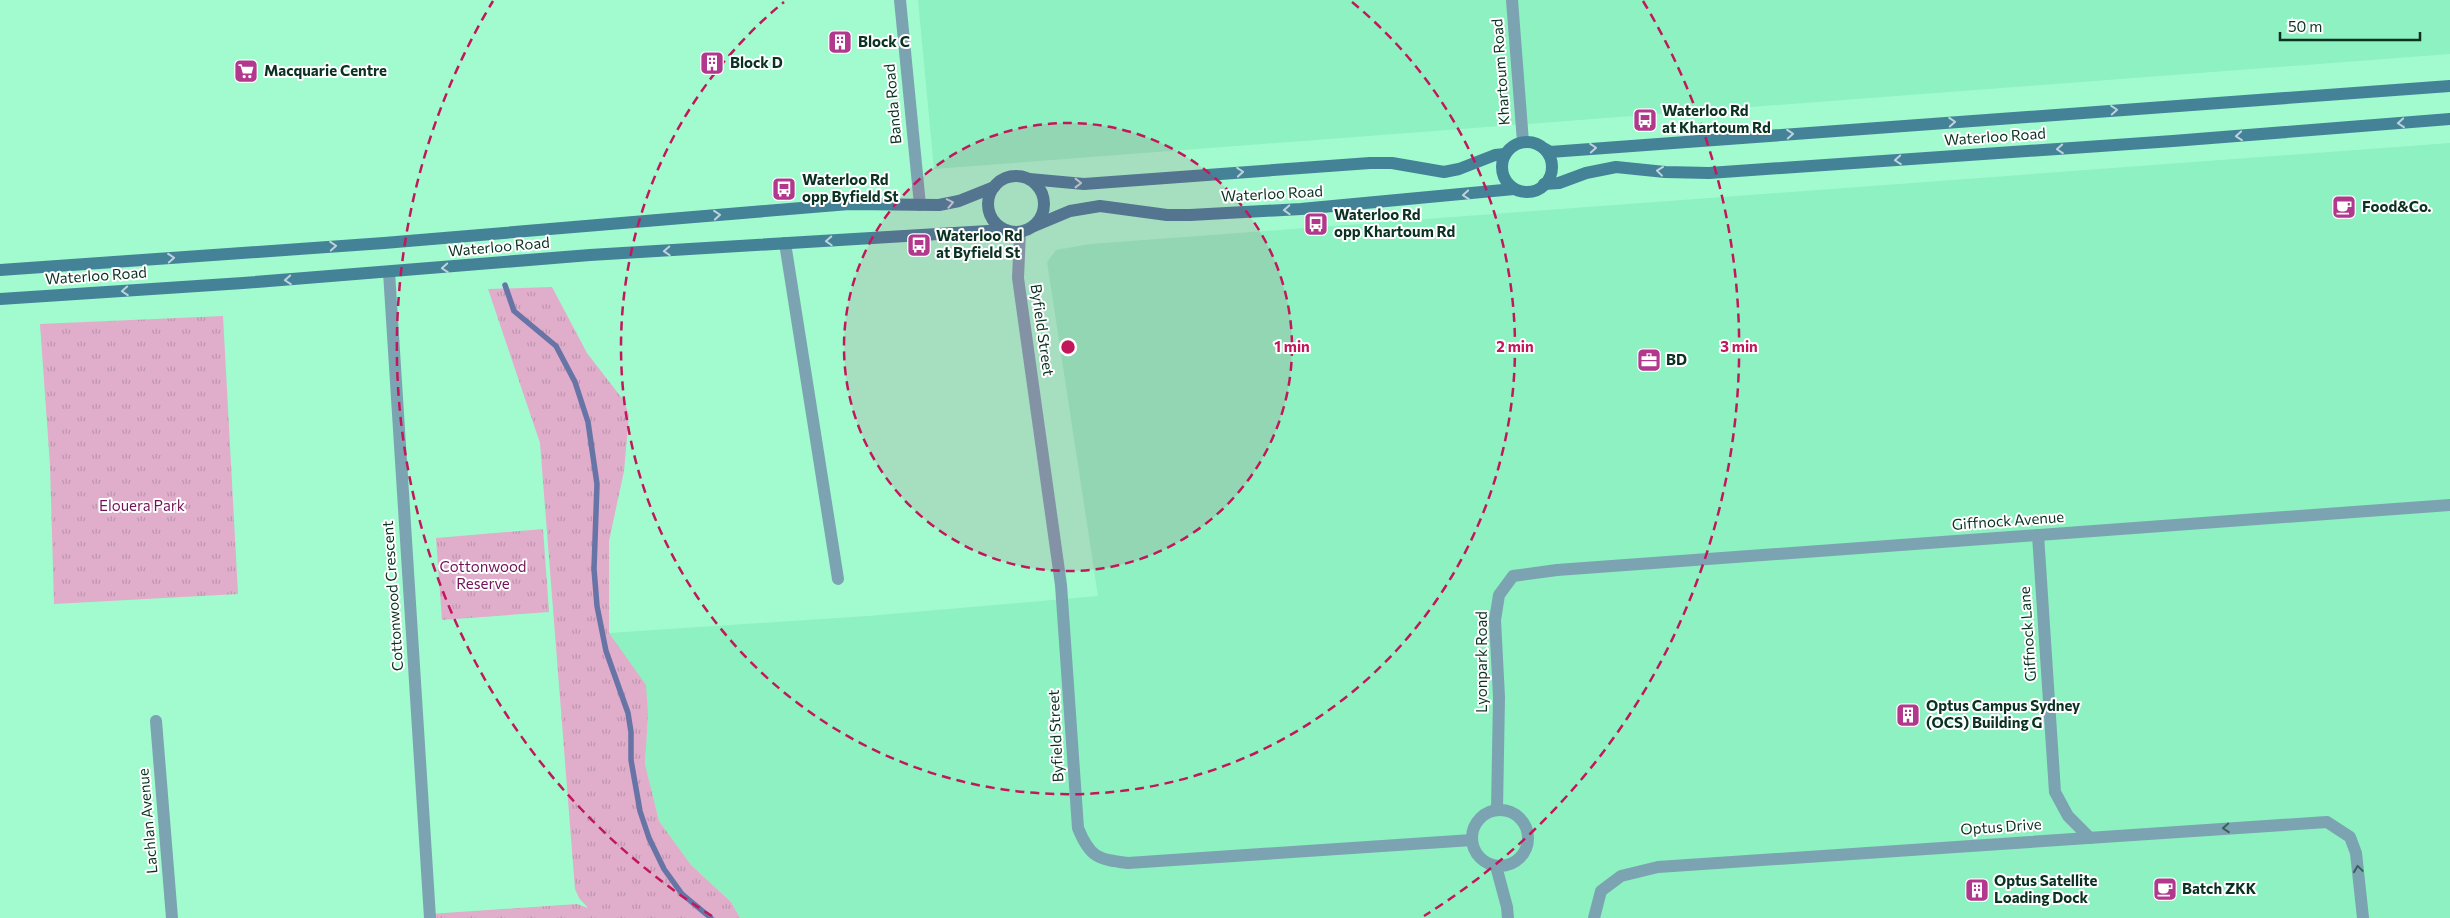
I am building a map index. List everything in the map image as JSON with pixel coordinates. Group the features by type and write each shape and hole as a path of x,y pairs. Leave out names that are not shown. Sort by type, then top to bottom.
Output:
{"street":[{"name":"Banda Road","path":"900,0 915,176 920,205"},
{"name":"Khartoum Road","path":"1512,0 1523,142"},
{"name":"Waterloo Road","path":"1544,149 1560,151 2450,86"},
{"name":"Waterloo Road","path":"1544,184 1559,183 1586,173 1616,167 1665,172 1709,173 2173,141 2450,119"},
{"path":"1523,142 1537,144 1544,149 1551,163 1551,172 1544,184 1528,192 1514,189 1503,176 1502,162 1505,154 1511,147 1523,142"},
{"name":"Waterloo Road","path":"1029,180 1084,184 1370,164 1392,164 1444,172 1459,170 1495,155 1505,154"},
{"path":"1013,176 1029,180 1042,192 1044,202 1040,219 1034,226 1020,232 1001,228 994,222 988,204 994,187 1003,180 1013,176"},
{"name":"Waterloo Road","path":"0,270 384,243 849,204 920,205 959,201 994,187"},
{"name":"Waterloo Road","path":"1034,226 1070,211 1100,206 1168,215 1190,215 1301,209 1514,189"},
{"name":"Waterloo Road","path":"0,298 389,272 590,255 988,231 1001,228"},
{"name":"Byfield Street","path":"1020,232 1018,278 1062,585 1078,828 1086,848 1102,860 1128,863 1472,840"},
{"path":"785,243 838,579"},
{"name":"Cottonwood Crescent","path":"389,272 430,918"},
{"name":"Giffnock Avenue","path":"1569,569 2450,505"},
{"name":"Giffnock Lane","path":"2038,535 2055,792 2068,816 2090,838"},
{"name":"Lyonpark Road","path":"1497,810 1499,697 1495,620 1499,595 1513,576 1569,569"},
{"name":"Lachlan Avenue","path":"156,721 172,918"},
{"path":"1497,810 1515,814 1522,820 1529,838 1527,848 1514,862 1496,866 1479,857 1472,840 1476,823 1482,817 1497,810"},
{"name":"Optus Drive","path":"1594,918 1601,891 1621,876 1642,870 2326,822 2350,837 2360,886 2363,918"},
{"path":"1496,866 1508,918"}],"shaded area":[{"path":"918,0 2450,0 2450,54 934,169"},
{"path":"2450,143 2450,918 740,918 731,902 691,865 659,821 645,764 648,714 609,633 868,616 1098,596 1047,262 1056,250 1090,244"}],"green space":[{"path":"552,287 587,353 624,401 629,415 624,471 609,541 609,633 646,685 648,714 645,764 659,821 691,865 731,902 740,918 430,918 430,914 577,904 588,908 579,898 575,889 540,443 488,289"},
{"name":"Elouera Park","path":"223,316 238,594 54,604 50,465 40,324"},
{"name":"Cottonwood Reserve","path":"543,529 549,612 442,620 436,538"}],"waterway":[{"path":"505,285 514,311 556,346 575,382 588,422 597,484 594,569 597,606 606,651 628,713 631,732 631,760 640,811 649,838 664,869 682,894 711,918"}],"place":[{"name":"Block C","path":"840,42"},
{"name":"Block D","path":"712,63"},
{"name":"Macquarie Centre","path":"246,71"},
{"name":"Waterloo Rd at Khartoum Rd","path":"1645,120"},
{"name":"Waterloo Rd opp Byfield St","path":"784,189"},
{"name":"Food&Co.","path":"2344,207"},
{"name":"Waterloo Rd opp Khartoum Rd","path":"1316,224"},
{"name":"Waterloo Rd at Byfield St","path":"919,245"},
{"name":"BD","path":"1649,360"},
{"name":"Optus Campus Sydney (OCS) Building G","path":"1908,715"},
{"name":"Batch ZKK","path":"2165,889"},
{"name":"Optus Satellite Loading Dock","path":"1977,890"}]}
